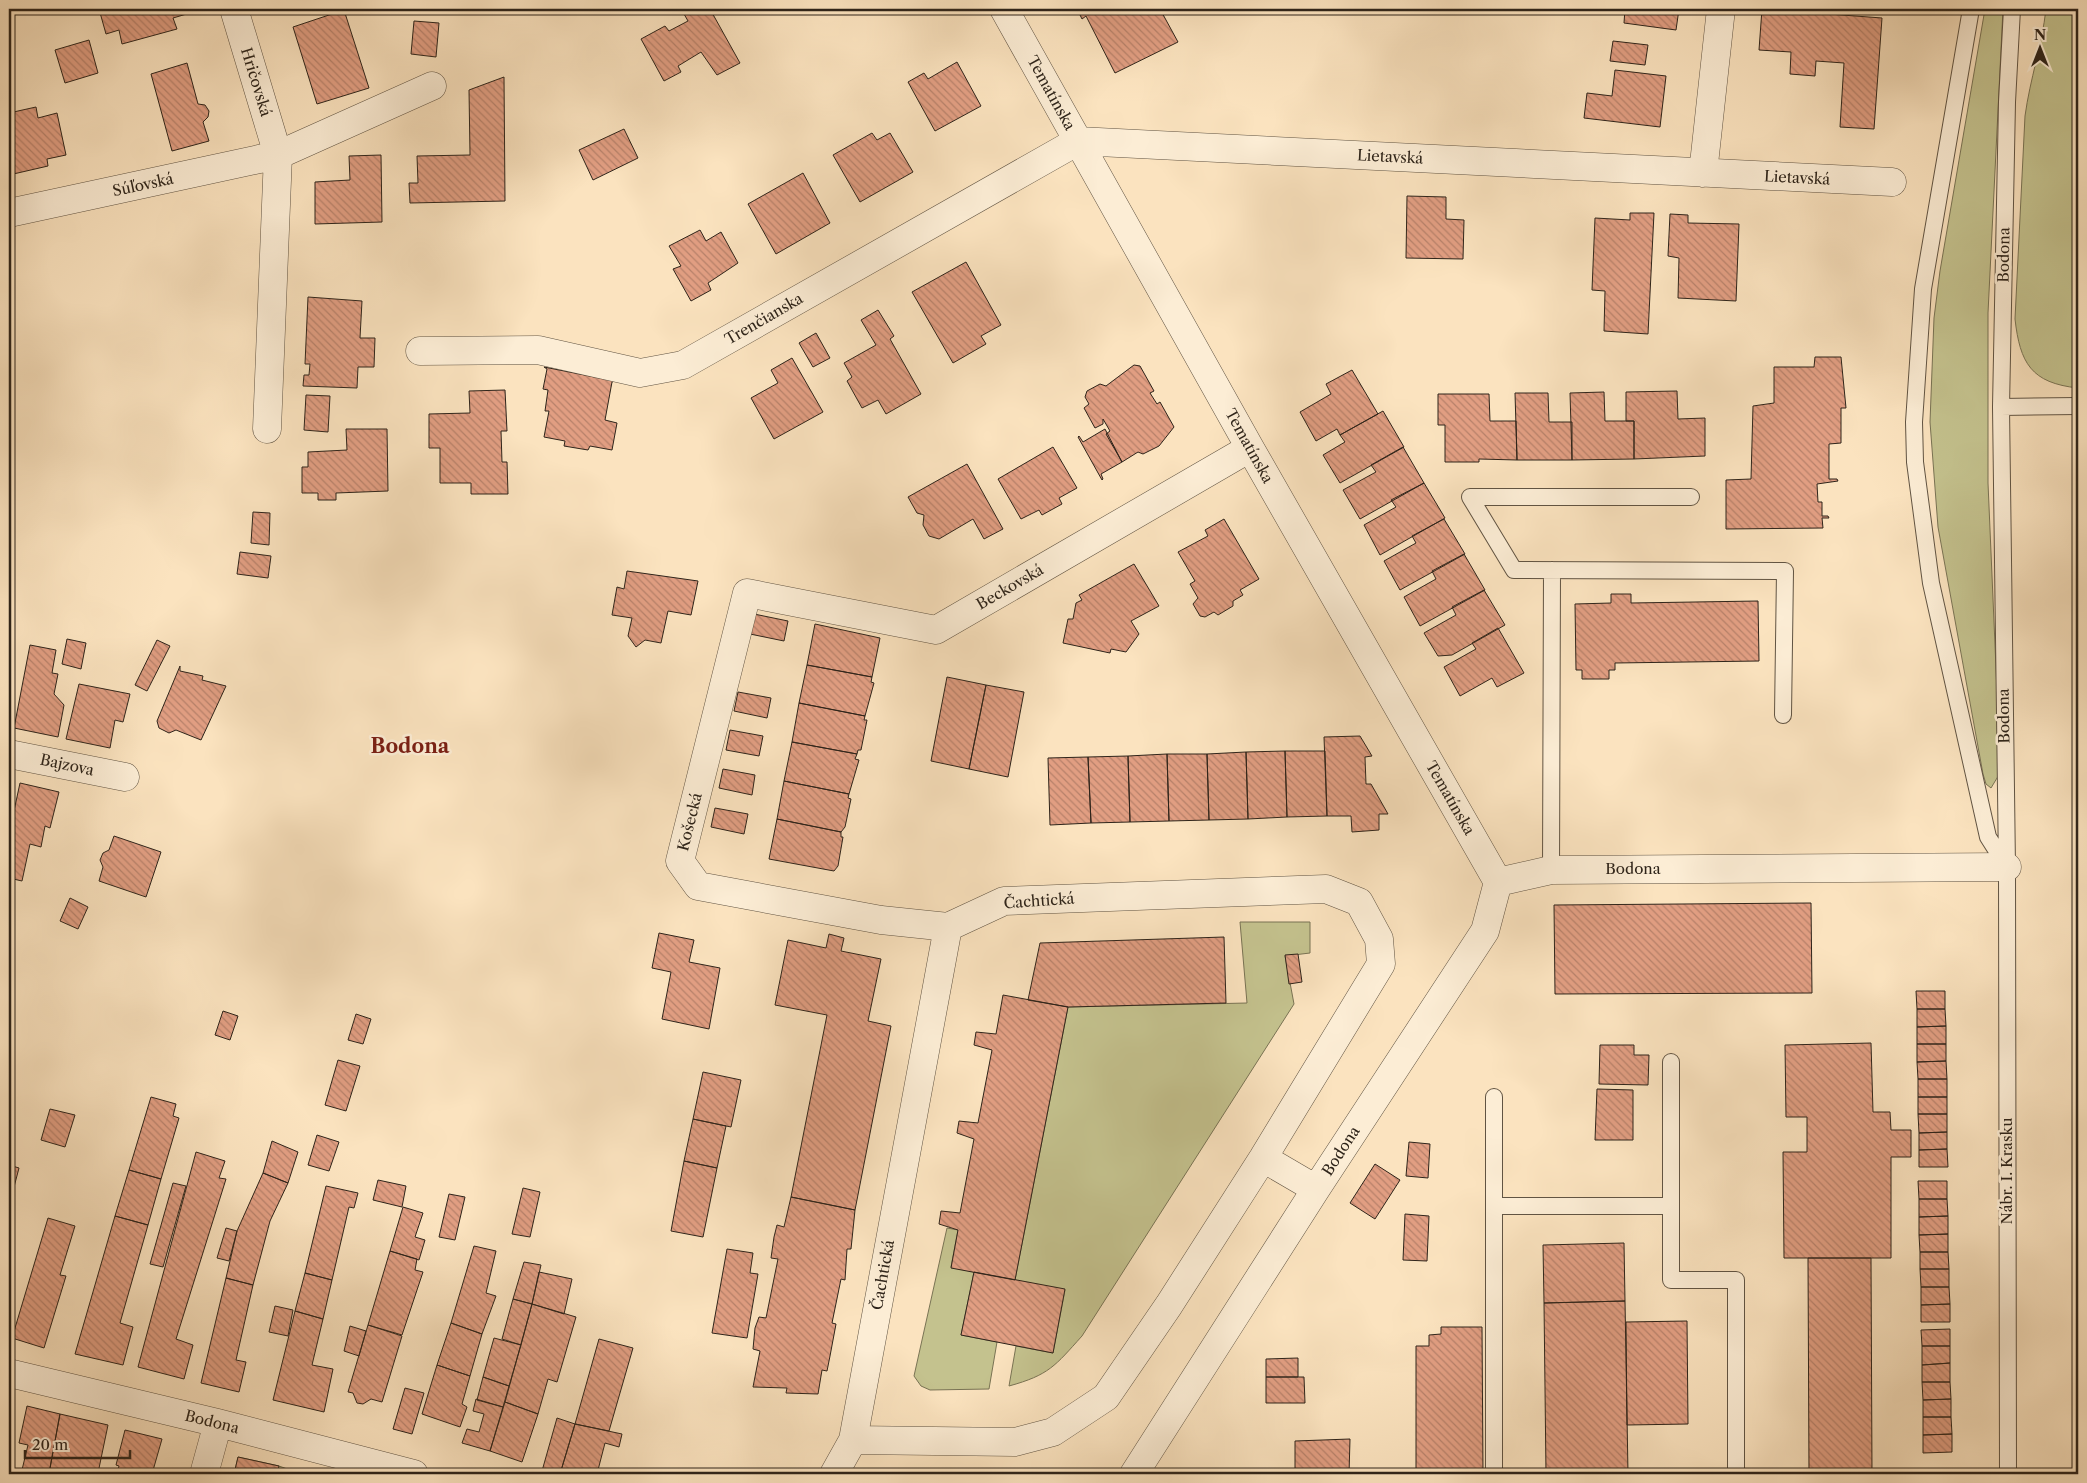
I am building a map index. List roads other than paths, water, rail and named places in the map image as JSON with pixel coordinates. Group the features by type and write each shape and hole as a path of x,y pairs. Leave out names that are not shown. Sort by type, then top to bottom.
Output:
{"street":[{"name":"Hričovská","path":"234,9 278,155"},
{"name":"Tematínska","path":"1004,9 1250,448 1498,882"},
{"path":"1703,173 1722,9"},
{"name":"Súľovská","path":"9,213 278,155 432,86"},
{"name":"Lietavská","path":"1078,141 1892,182"},
{"name":"Trenčianska","path":"420,350 538,350 640,373 682,365 1078,141"},
{"path":"267,429 278,155"},
{"name":"Beckovská","path":"747,593 936,630 1250,448"},
{"name":"Košecká","path":"747,593 680,861 698,886 881,920 948,927"},
{"name":"Bajzova","path":"9,754 125,777"},
{"name":"Bodona","path":"1134,1474 1316,1189 1485,932 1498,882 1551,870 2007,867"},
{"name":"Čachtická","path":"834,1474 853,1440 948,927 1004,900 1326,889 1359,902 1379,939 1381,964 1263,1158 1169,1305 1106,1397 1053,1432 1015,1442 853,1440"},
{"path":"1263,1158 1316,1189"},
{"name":"Bodona","path":"9,1373 218,1423 414,1474"},
{"path":"204,1474 218,1423"}],"lane":[{"path":"1971,9 1922,289 1914,422 1915,462 1931,583 1988,837 2007,867"},
{"name":"Bodona","path":"2007,867 2001,407 2007,102 2012,9"},
{"path":"2001,407 2078,406"},
{"path":"1691,497 1470,497 1514,570 1784,572 1783,715"},
{"path":"1551,870 1552,570"},
{"name":"Nábr. I. Krasku","path":"2007,867 2008,1474"},
{"path":"1671,1062 1671,1280 1736,1280 1736,1474"},
{"path":"1494,1097 1494,1474"},
{"path":"1494,1206 1671,1206"}],"district":[{"name":"Bodona","path":"410,746"}]}
